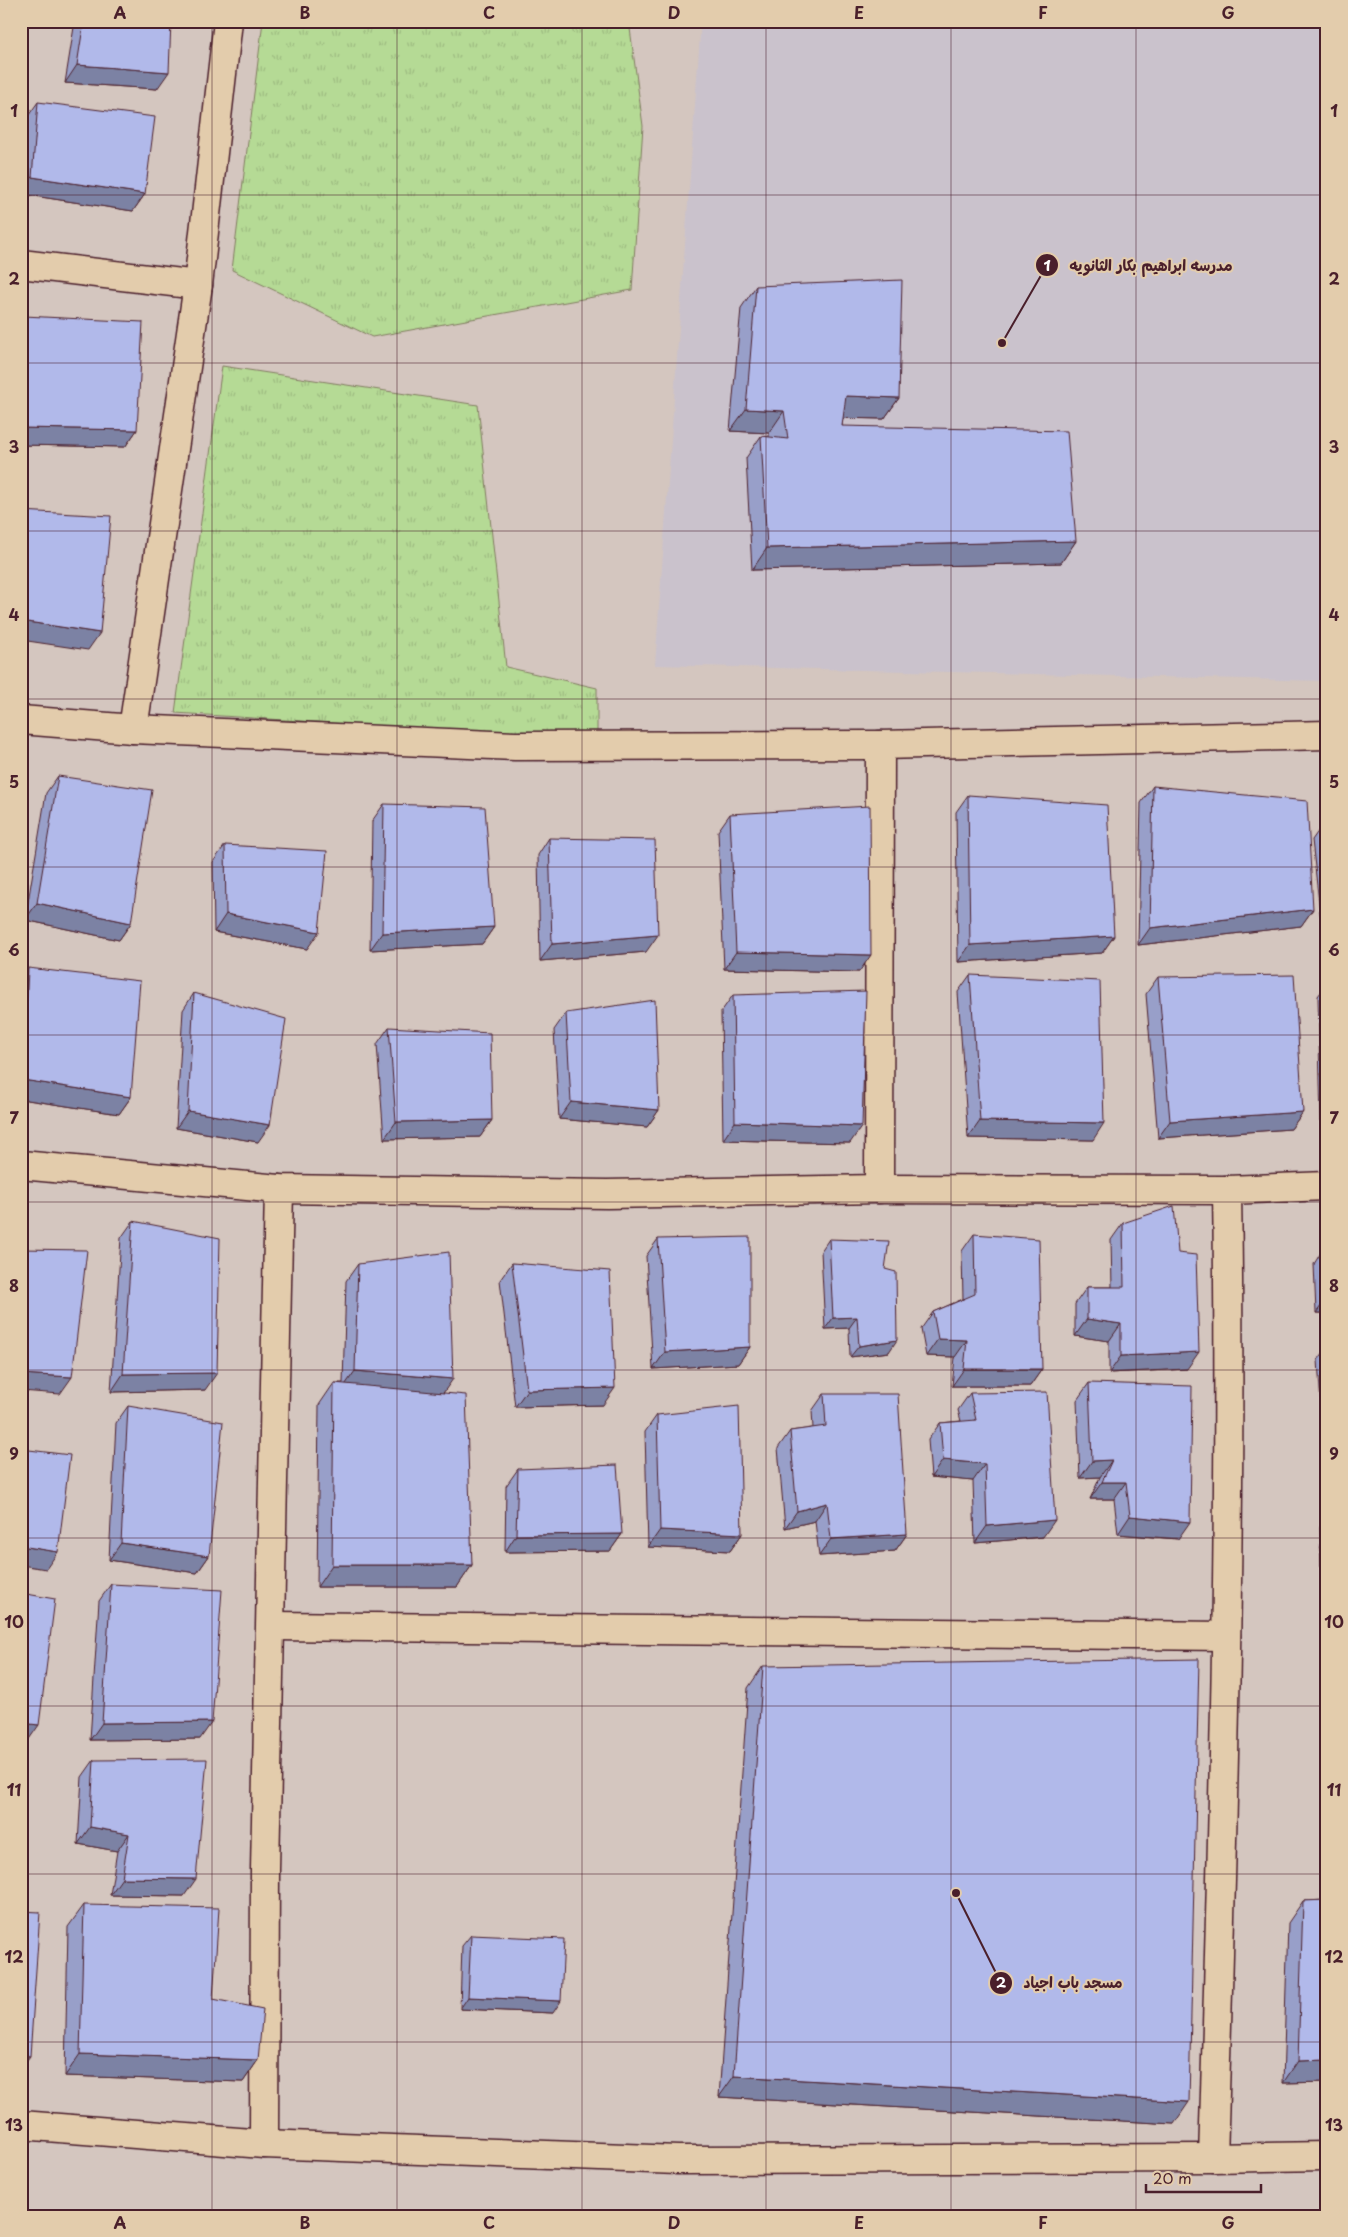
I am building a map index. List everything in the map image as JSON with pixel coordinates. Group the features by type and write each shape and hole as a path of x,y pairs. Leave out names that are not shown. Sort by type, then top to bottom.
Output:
{"street":[{"path":"133,729 198,285 228,21"},
{"path":"21,264 198,285"},
{"path":"21,720 133,729 515,746 880,745 1327,735"},
{"path":"879,1189 880,745"},
{"path":"21,1165 279,1189 607,1194 879,1189 1227,1190 1327,1186"},
{"path":"264,2144 265,1870 272,1626 279,1189"},
{"path":"1213,2158 1221,1918 1230,1395 1227,1190"},
{"path":"272,1626 1226,1636"},
{"path":"21,2125 264,2144 678,2160 1327,2156"}],"shaded area":[{"path":"701,21 1327,21 1327,681 655,665"}],"green space":[{"path":"263,21 629,21 643,126 632,290 372,337 232,270"},
{"path":"222,366 478,405 506,667 597,688 597,740 175,713"}],"building":[{"path":"84,21 171,21 169,72 77,65"},
{"path":"38,102 155,117 145,194 32,177"},
{"path":"902,280 899,398 846,396 842,426 1067,431 1076,541 767,548 761,436 788,439 784,411 746,409 756,286"},
{"path":"24,316 143,322 137,430 21,428 21,336"},
{"path":"21,511 111,516 100,633 21,621"},
{"path":"58,776 152,790 131,923 37,903"},
{"path":"1153,786 1307,801 1313,909 1150,928"},
{"path":"968,795 1107,805 1114,936 970,945"},
{"path":"384,804 485,807 494,927 382,933"},
{"path":"870,806 871,955 736,952 730,814"},
{"path":"1324,823 1327,823 1327,850"},
{"path":"549,838 655,840 658,935 552,944"},
{"path":"225,845 327,851 319,932 226,914"},
{"path":"28,968 140,981 131,1097 23,1080"},
{"path":"970,975 1100,981 1104,1123 980,1121"},
{"path":"1294,975 1303,1112 1170,1121 1158,977"},
{"path":"866,991 862,1126 735,1122 733,995"},
{"path":"194,993 286,1019 270,1125 188,1111"},
{"path":"655,1000 659,1110 571,1102 566,1013"},
{"path":"389,1027 490,1033 492,1120 396,1122"},
{"path":"1174,1206 1178,1253 1196,1255 1199,1352 1121,1356 1121,1324 1087,1319 1087,1287 1124,1287 1123,1223"},
{"path":"133,1221 220,1238 217,1373 123,1374"},
{"path":"974,1234 1039,1239 1042,1369 964,1369 967,1340 938,1339 933,1312 975,1294"},
{"path":"750,1237 750,1347 665,1352 658,1239"},
{"path":"829,1239 889,1241 885,1269 896,1272 897,1340 859,1346 857,1317 833,1318"},
{"path":"1325,1246 1327,1247 1327,1274"},
{"path":"21,1249 87,1250 72,1377 21,1374"},
{"path":"449,1252 453,1379 355,1371 358,1264"},
{"path":"512,1263 610,1271 615,1388 527,1390"},
{"path":"334,1383 466,1395 472,1565 332,1565"},
{"path":"1089,1383 1192,1386 1190,1522 1130,1516 1126,1482 1102,1482 1112,1460 1092,1461"},
{"path":"1047,1392 1055,1520 987,1526 985,1464 943,1460 940,1423 976,1420 970,1393"},
{"path":"824,1394 898,1394 907,1534 831,1539 827,1503 797,1511 790,1431 826,1426"},
{"path":"128,1406 223,1422 209,1556 121,1543"},
{"path":"739,1406 742,1534 660,1530 657,1415"},
{"path":"21,1449 70,1455 58,1552 21,1546"},
{"path":"617,1465 622,1534 516,1535 518,1469"},
{"path":"111,1584 222,1590 212,1722 102,1723"},
{"path":"21,1593 55,1599 39,1725 21,1723"},
{"path":"1199,1659 1189,2102 734,2076 763,1666"},
{"path":"207,1759 196,1879 122,1878 129,1834 90,1827 94,1760"},
{"path":"1327,1900 1327,2060 1298,2061 1303,1901"},
{"path":"84,1905 219,1908 213,1999 263,2009 258,2060 80,2054"},
{"path":"21,1911 40,1912 30,2056 21,2055"},
{"path":"471,1935 564,1939 561,2001 468,1997"}],"place":[{"name":"مدرسه ابراهيم بكار الثانويه","path":"1002,343"},
{"name":"مسجد باب اجياد","path":"956,1893"}]}
